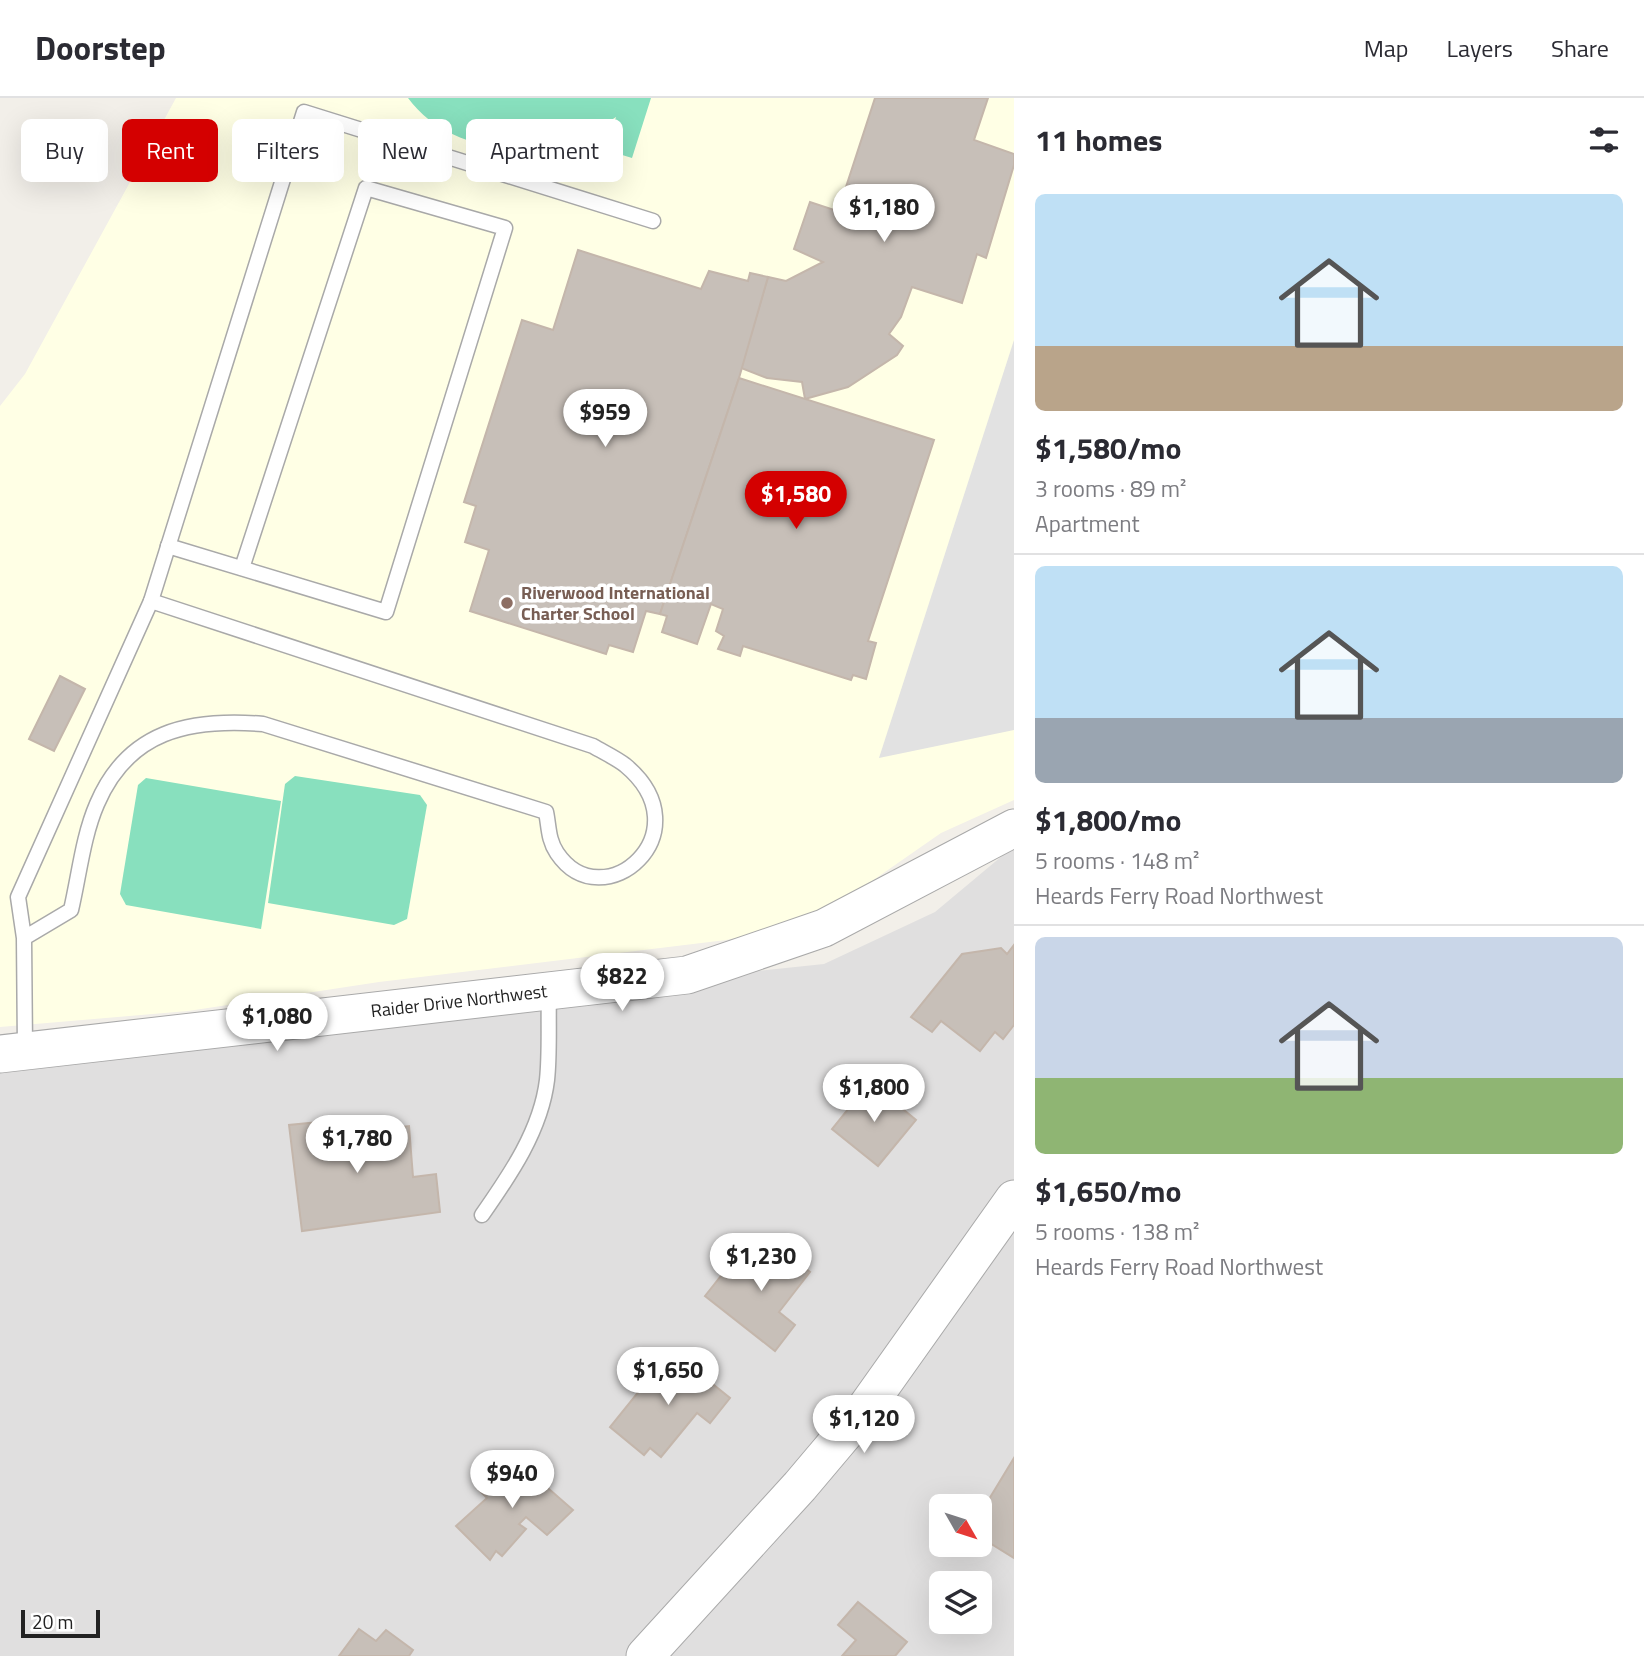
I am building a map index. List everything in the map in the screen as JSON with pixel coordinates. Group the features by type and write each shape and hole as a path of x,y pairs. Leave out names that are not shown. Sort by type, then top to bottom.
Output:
{"street":[{"name":"Raider Drive Northwest","path":"12,1053 687,975 824,928 875,904 1014,828"},
{"path":"645,1656 800,1486 865,1409 1014,1199"}],"lane":[{"path":"12,1053 24,938 18,897 151,601 304,112 653,221"},
{"path":"168,546 386,612 505,228 366,188 242,568"},
{"path":"24,938 71,909 96,806 114,770 144,741 185,729 220,723 263,724 547,812 550,839 556,852 577,871 590,875 618,874 641,859 649,848 656,820 647,793 626,766 593,746 151,601"},
{"path":"482,1215 512,1173 539,1112 547,1081 549,993"}],"shaded area":[{"name":"Riverwood International Charter School","path":"176,98 1014,98 1014,800 941,833 839,904 788,927 726,940 379,982 188,1011 0,1027 0,406 25,374 130,182 218,182 218,119 165,119"},
{"path":"1014,340 1014,730 879,758"},
{"path":"1014,846 1014,1656 0,1656 0,1065 508,997 824,964 935,912"}],"green space":[{"path":"408,98 651,98 632,158 623,155 623,119 616,117 466,119 466,139 452,134 452,119 428,119"},
{"path":"295,776 420,795 427,805 407,919 394,925 268,903 285,784"},
{"path":"146,778 281,801 261,929 126,905 120,894 138,785"}],"building":[{"path":"875,98 988,98 974,140 1014,154 1014,165 986,258 977,254 962,303 912,287 901,317 889,334 903,346 897,355 848,387 805,399 802,382 767,378 741,368 768,277 786,281 823,262 794,249 810,202 846,214 853,190 846,187"},
{"path":"578,250 701,289 709,271 748,281 750,273 768,277 739,378 660,614 646,611 633,652 609,645 606,654 470,611 489,550 465,542 476,506 464,502 522,320 553,330"},
{"path":"739,378 934,440 868,641 876,643 866,679 853,675 851,680 743,646 740,656 718,649 724,636 716,631 723,609 711,604 697,644 662,632 667,616 660,614"},
{"path":"60,676 85,689 54,751 29,739"},
{"path":"1014,945 1014,1025 1003,1039 995,1032 980,1051 941,1021 932,1032 911,1017 962,954 1001,948 1007,954"},
{"path":"870,1082 916,1120 878,1166 832,1129"},
{"path":"349,1119 350,1124 373,1121 374,1130 409,1126 413,1177 436,1174 440,1212 302,1231 289,1125"},
{"path":"768,1239 810,1272 779,1312 795,1325 775,1351 705,1296 732,1262 743,1271"},
{"path":"679,1357 730,1398 710,1423 697,1413 661,1457 650,1448 644,1455 610,1427 661,1364 668,1370"},
{"path":"1014,1458 1014,1558 992,1544 992,1494"},
{"path":"517,1461 573,1510 547,1535 526,1517 519,1524 526,1529 502,1556 496,1551 490,1560 456,1526 487,1498 477,1488 494,1471 502,1476"},
{"path":"858,1602 907,1642 895,1656 842,1656 856,1640 838,1625"},
{"path":"359,1629 376,1641 386,1630 413,1650 409,1656 339,1656"}],"place":[{"name":"Riverwood International Charter School","path":"507,603"}]}
